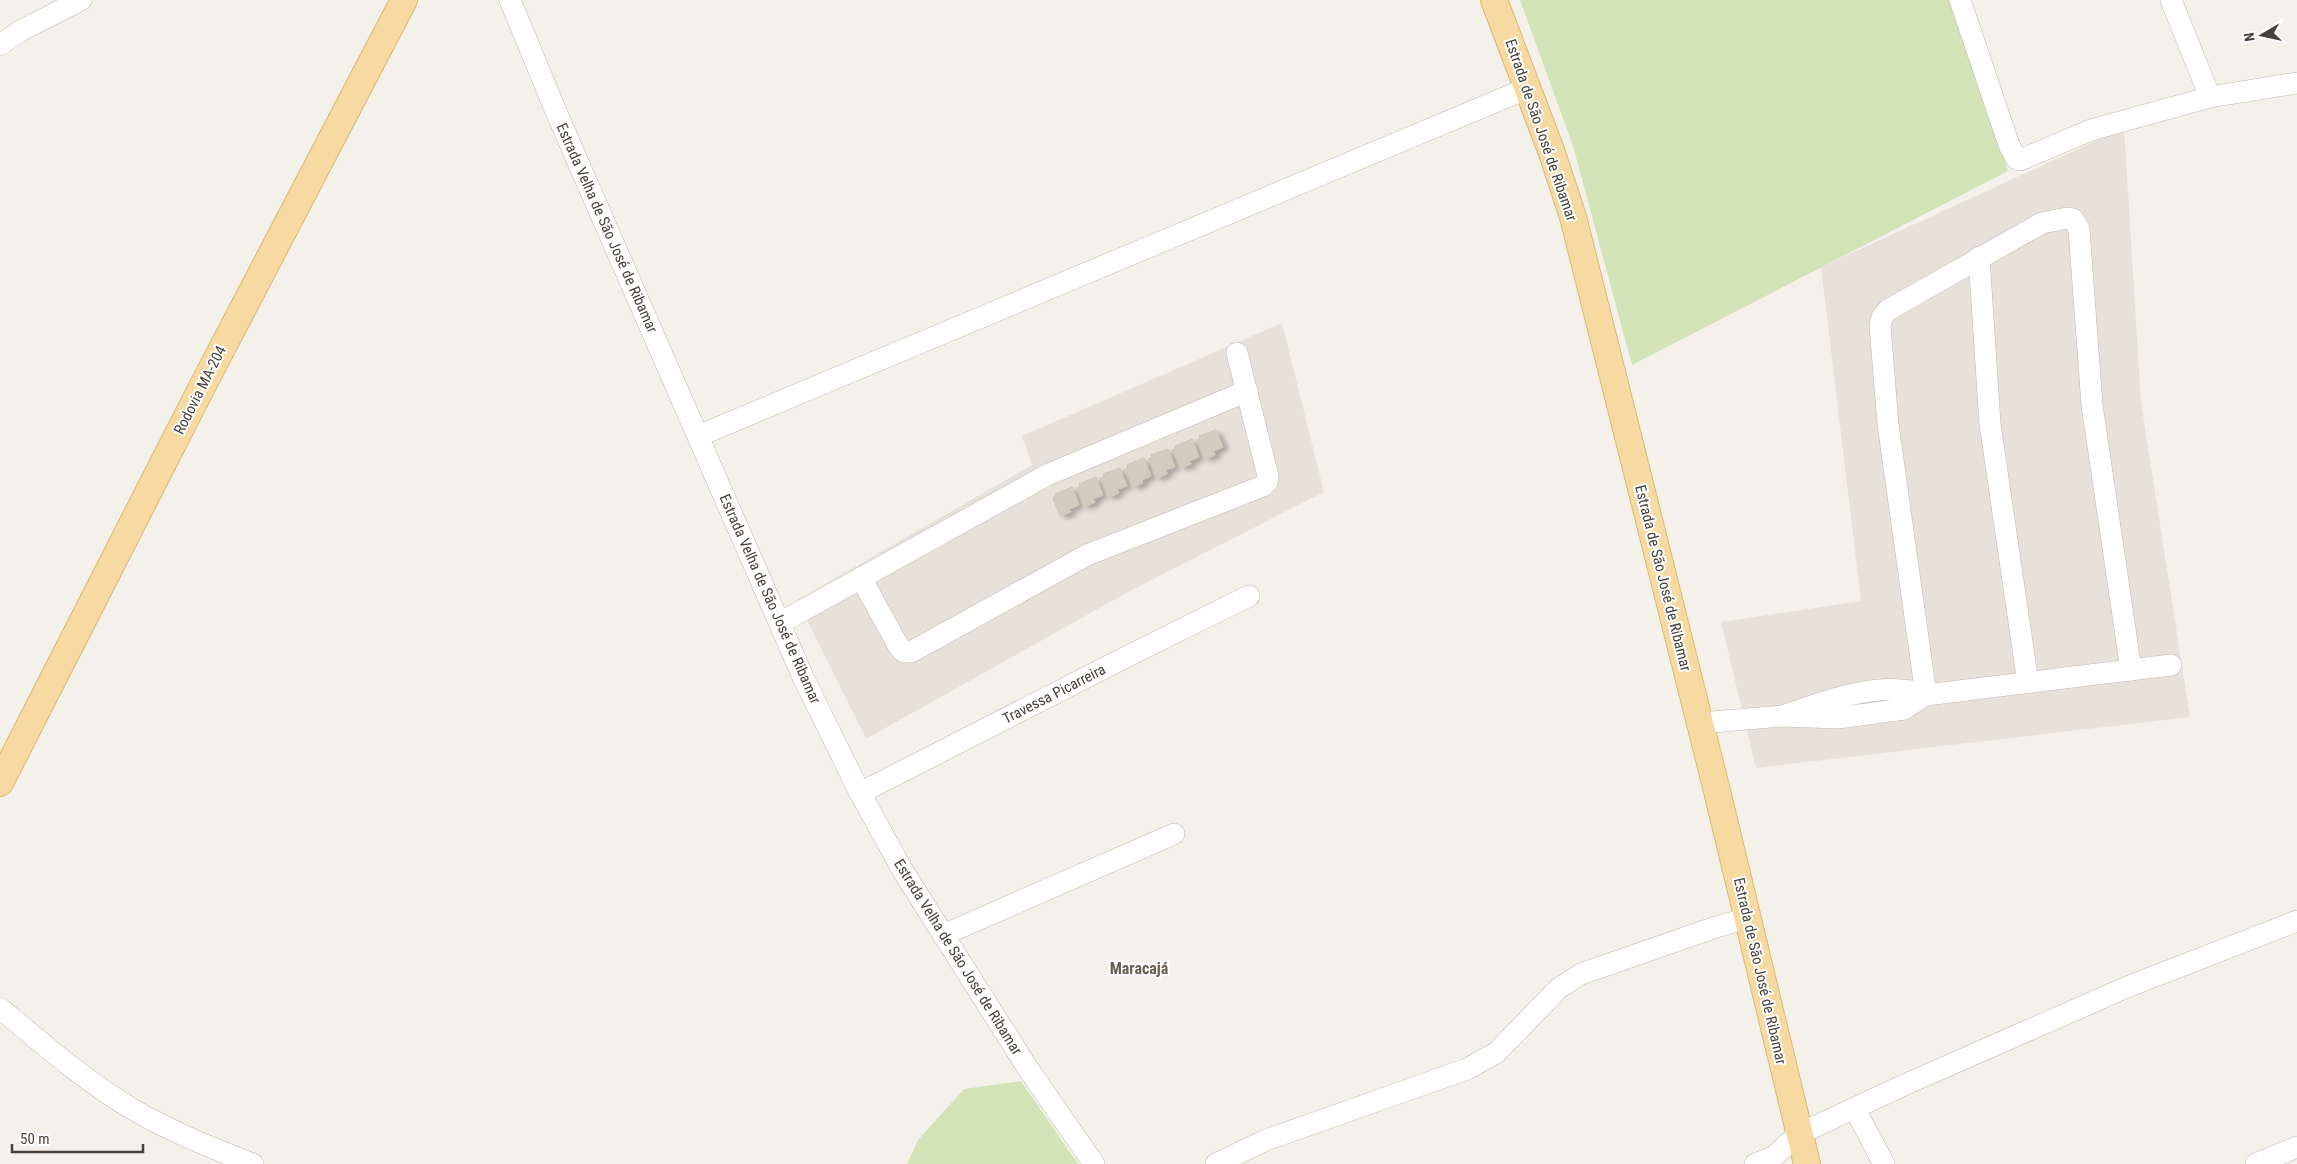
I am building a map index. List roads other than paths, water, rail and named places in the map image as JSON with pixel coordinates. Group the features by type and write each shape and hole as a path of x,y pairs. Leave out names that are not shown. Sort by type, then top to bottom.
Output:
{"main road":[{"name":"Rodovia MA-204","path":"0,782 203,385 404,0"},
{"name":"Estrada de São José de Ribamar","path":"1494,0 1552,153 1573,218 1700,723 1807,1164"}],"street":[{"path":"0,45 22,30 81,0"},
{"name":"Estrada Velha de São José de Ribamar","path":"510,0 780,623 860,794 902,871 1026,1064 1094,1164"},
{"path":"1960,0 2009,145 2016,158 2026,158 2090,130 2210,97 2295,84"},
{"path":"2171,0 2210,97"},
{"path":"698,436 1528,88"},
{"path":"1926,695 1888,424 1880,326 1882,317 1888,310 2042,223 2067,218 2073,219 2077,223 2092,405 2131,670"},
{"path":"1979,257 1990,424 2028,683"},
{"path":"861,578 899,647 904,652 911,652 1088,555 1263,486 1267,482 1268,476 1237,353"},
{"path":"780,623 1047,475 1247,391"},
{"name":"Travessa Picarreira","path":"860,794 1249,596"},
{"path":"1700,723 1783,716 1838,718 1904,709 1926,695 2171,665"},
{"path":"943,935 1174,834"},
{"path":"1216,1164 1266,1140 1467,1068 1496,1053 1559,988 1581,974 1716,927 1748,918"},
{"path":"1755,1164 1773,1157 1799,1134 2127,986 2297,921"},
{"path":"0,1008 68,1064 132,1108 207,1146 253,1164"},
{"path":"1855,1109 1884,1164"},
{"path":"2269,1161 2297,1147"}],"district":[{"name":"Maracajá","path":"1139,968"}]}
